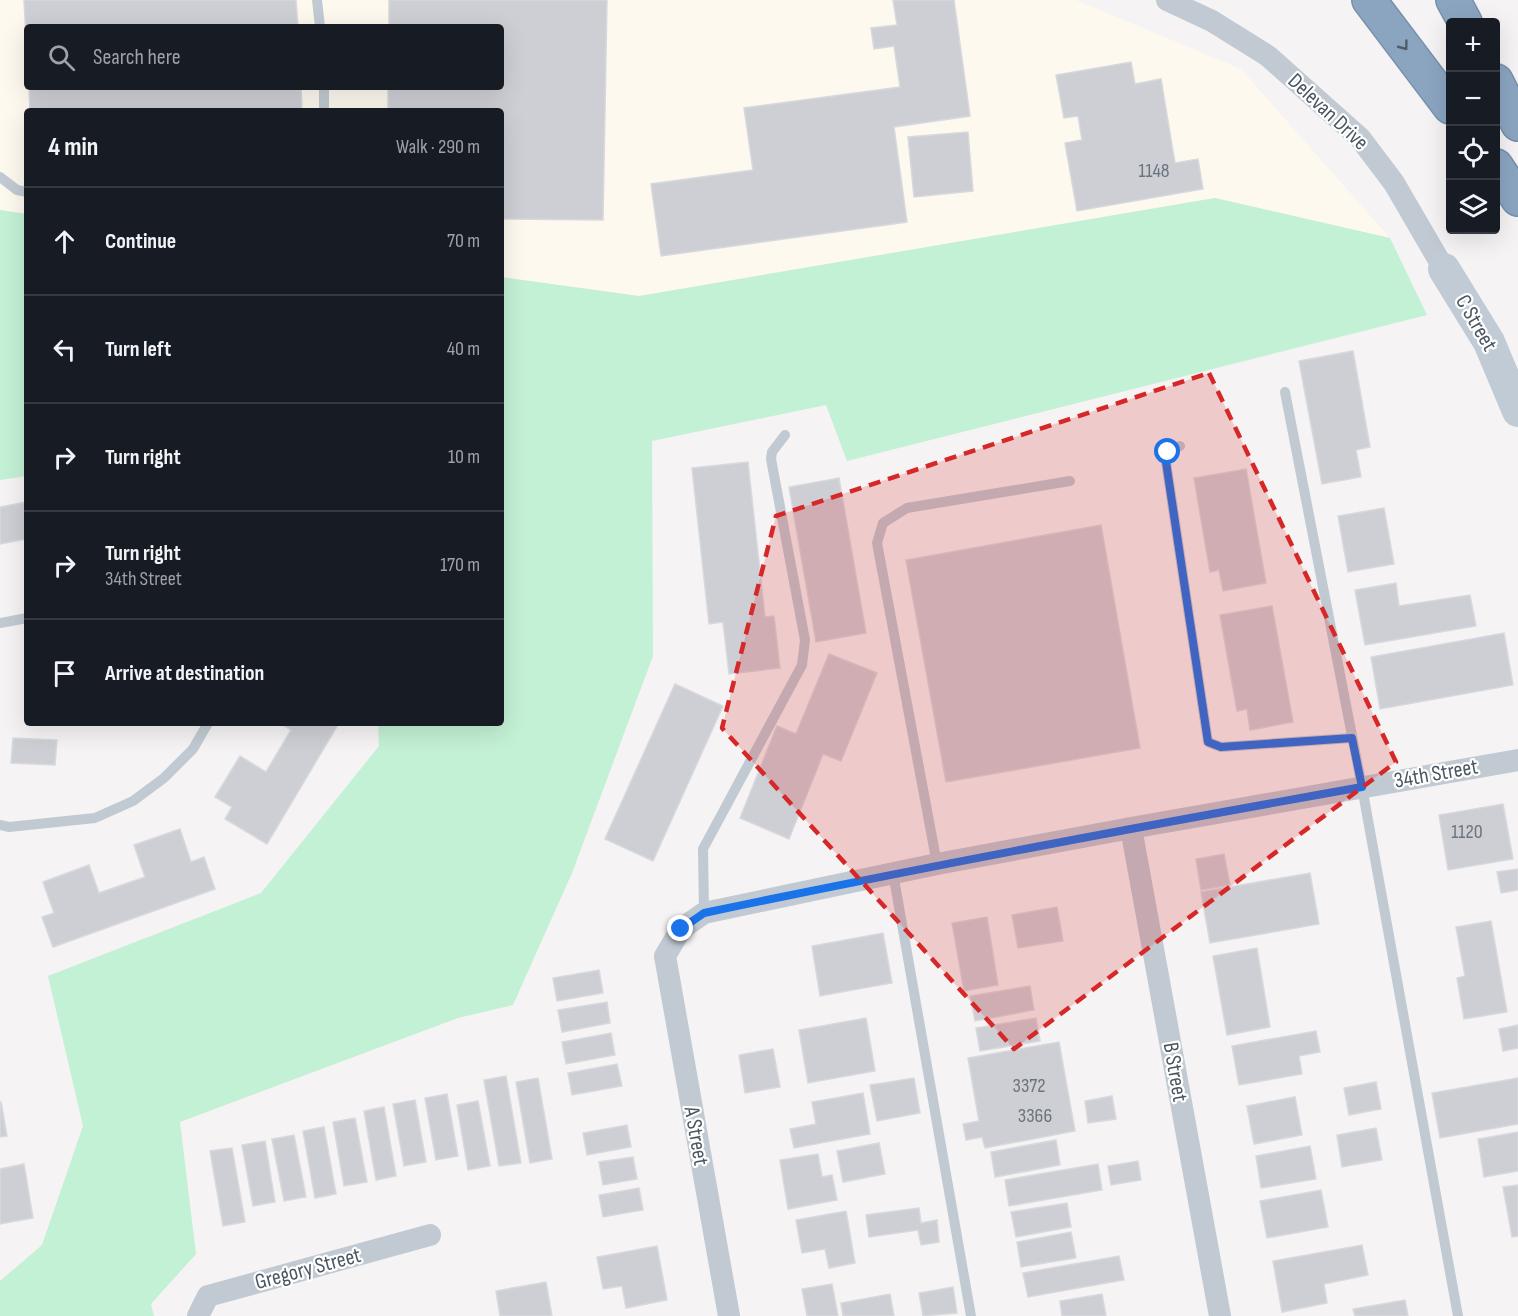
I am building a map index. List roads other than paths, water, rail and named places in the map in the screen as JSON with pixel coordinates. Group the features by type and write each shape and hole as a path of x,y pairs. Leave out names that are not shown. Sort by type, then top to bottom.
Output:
{"highway":[{"path":"1369,0 1446,102"},
{"path":"1453,0 1463,18"},
{"path":"1500,89 1518,124"},
{"path":"1500,172 1518,199"}],"street":[{"name":"Delevan Drive","path":"1167,0 1212,21 1268,56 1360,138 1394,183 1444,269"},
{"name":"C Street","path":"1444,269 1489,342 1518,411"},
{"name":"34th Street","path":"666,956 681,929 704,913 938,864 1518,760"},
{"name":"B Street","path":"1131,828 1220,1316"},
{"name":"A Street","path":"666,956 729,1316"},
{"name":"Gregory Street","path":"198,1316 208,1296 430,1235"}],"lane":[{"path":"317,0 320,24"},
{"path":"324,90 324,108"},
{"path":"0,177 18,190 24,191"},
{"path":"1285,392 1362,787 1458,1316"},
{"path":"704,913 703,849 804,657 805,640 771,459 772,452 785,435"},
{"path":"1180,446 1168,452 1166,462 1208,742 1221,747 1352,738"},
{"path":"938,864 877,543 883,523 907,508 1070,482"},
{"path":"0,623 24,619"},
{"path":"0,825 9,827 95,818 133,801 164,778 193,749 206,726"},
{"path":"893,873 971,1316"}]}
